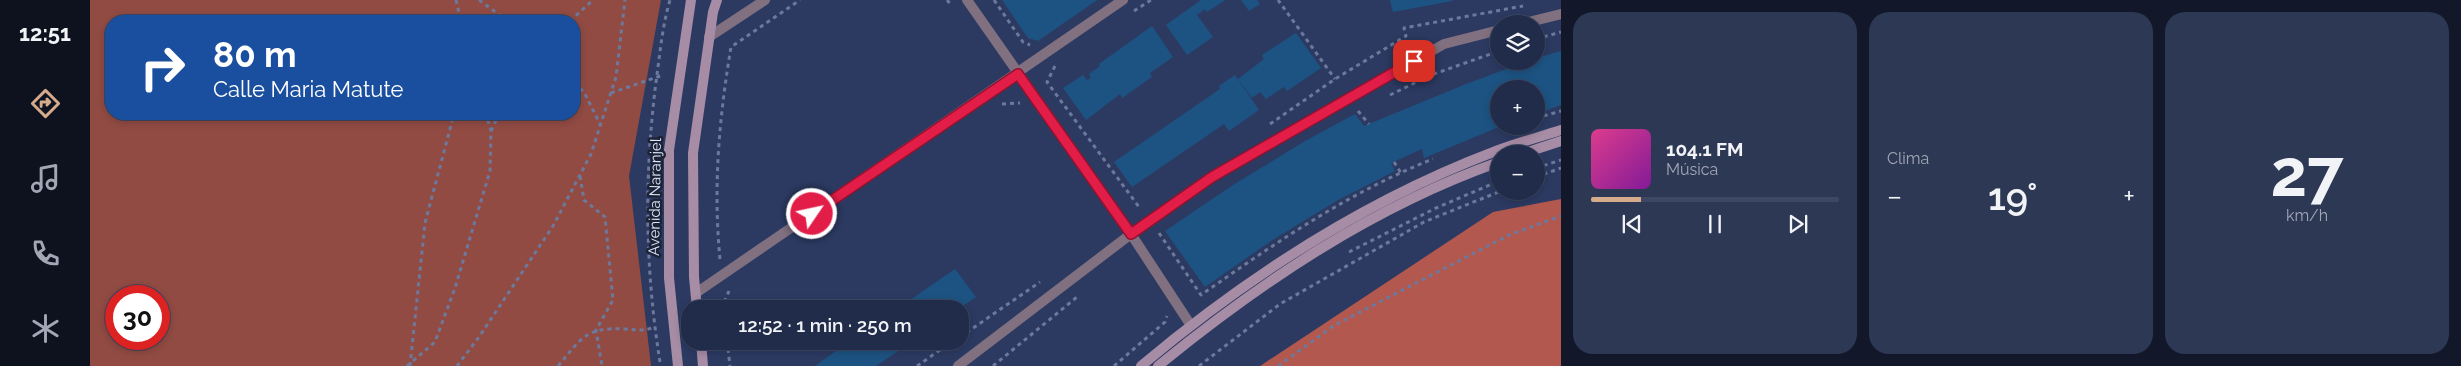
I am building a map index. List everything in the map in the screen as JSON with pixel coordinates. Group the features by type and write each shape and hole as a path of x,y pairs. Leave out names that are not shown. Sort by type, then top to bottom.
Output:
{"street":[{"name":"Avenida Naranjel","path":"678,366 668,278 669,150 691,0"},
{"path":"696,300 693,153 716,0"},
{"path":"710,37 765,0"},
{"path":"967,0 1131,234 1190,324"},
{"path":"696,293 1018,74 1123,0"},
{"path":"1545,18 1561,14"},
{"path":"958,366 1131,234 1212,177 1444,44 1490,32"},
{"path":"1141,366 1190,324 1274,265 1402,193 1496,151 1561,130"},
{"path":"1545,146 1561,141"},
{"path":"1158,366 1187,341 1262,286 1328,243 1405,201 1490,166"},
{"path":"702,350 703,366"}],"path":[{"path":"456,0 460,15"},
{"path":"479,0 500,15"},
{"path":"577,15 593,0"},
{"path":"457,366 479,337 553,226 591,154 616,77 625,0"},
{"path":"721,266 716,219 717,171 724,88 731,47 800,0"},
{"path":"947,0 953,8"},
{"path":"994,0 1023,42 1036,48"},
{"path":"1127,16 1151,0"},
{"path":"1263,129 1335,80 1278,0"},
{"path":"1545,36 1561,32"},
{"path":"1063,60 1055,65 1047,82 1139,207 1145,206"},
{"path":"610,93 664,74"},
{"path":"580,88 584,92 600,125"},
{"path":"999,106 1004,103 1020,103 1022,107"},
{"path":"1357,110 1369,124"},
{"path":"1545,115 1561,111"},
{"path":"411,361 425,223 452,120"},
{"path":"408,366 411,361 435,342 455,288 490,171 491,131 488,120"},
{"path":"491,131 496,120"},
{"path":"1158,232 1200,294 1272,245 1342,204 1401,173 1435,158"},
{"path":"1545,165 1561,160"},
{"path":"1394,162 1401,173"},
{"path":"1545,174 1561,168"},
{"path":"579,176 584,200 605,217 610,256 613,300 596,330 602,366"},
{"path":"1345,254 1436,208 1490,186"},
{"path":"1199,366 1280,304 1424,222 1490,195"},
{"path":"1278,366 1335,324 1509,235 1561,216"},
{"path":"969,330 1047,277"},
{"path":"724,300 726,294 734,288"},
{"path":"993,366 1082,293"},
{"path":"1114,366 1165,322 1169,310"},
{"path":"558,366 582,338 596,330 607,328 647,331 661,327"},
{"path":"728,350 730,366"},
{"path":"917,366 940,350"}],"shaded area":[{"path":"90,0 661,0 629,176 651,366 90,366"},
{"path":"1561,199 1561,366 1260,366 1493,212"}],"building":[{"path":"1002,0 1097,0 1038,41 1028,38"},
{"path":"1201,0 1225,0 1207,12 1205,9 1197,15 1213,37 1187,55 1166,25"},
{"path":"1241,0 1257,0 1260,4 1249,11"},
{"path":"1390,0 1452,0 1452,1 1393,12"},
{"path":"1152,26 1173,57 1150,73 1152,77 1122,98 1120,94 1086,120 1063,88 1083,75 1087,80 1091,78 1089,74 1100,66 1099,64"},
{"path":"1296,33 1321,68 1287,91 1284,87 1266,99 1260,92 1252,98 1238,79 1264,59 1262,55"},
{"path":"1561,51 1561,105 1545,111 1545,80 1490,80 1490,131 1424,158 1422,149 1391,163 1395,171 1338,200 1271,241 1205,287 1165,231 1233,185 1305,141 1355,114 1364,126 1504,70 1545,70 1545,55"},
{"path":"1235,75 1259,110 1229,131 1224,124 1132,187 1114,162 1220,89 1219,86"},
{"path":"955,269 976,297 969,302 969,300 910,300"},
{"path":"837,350 900,350 876,366 815,366"}],"route":[{"path":"812,214 1018,74 1131,234 1212,177 1414,61"}]}
